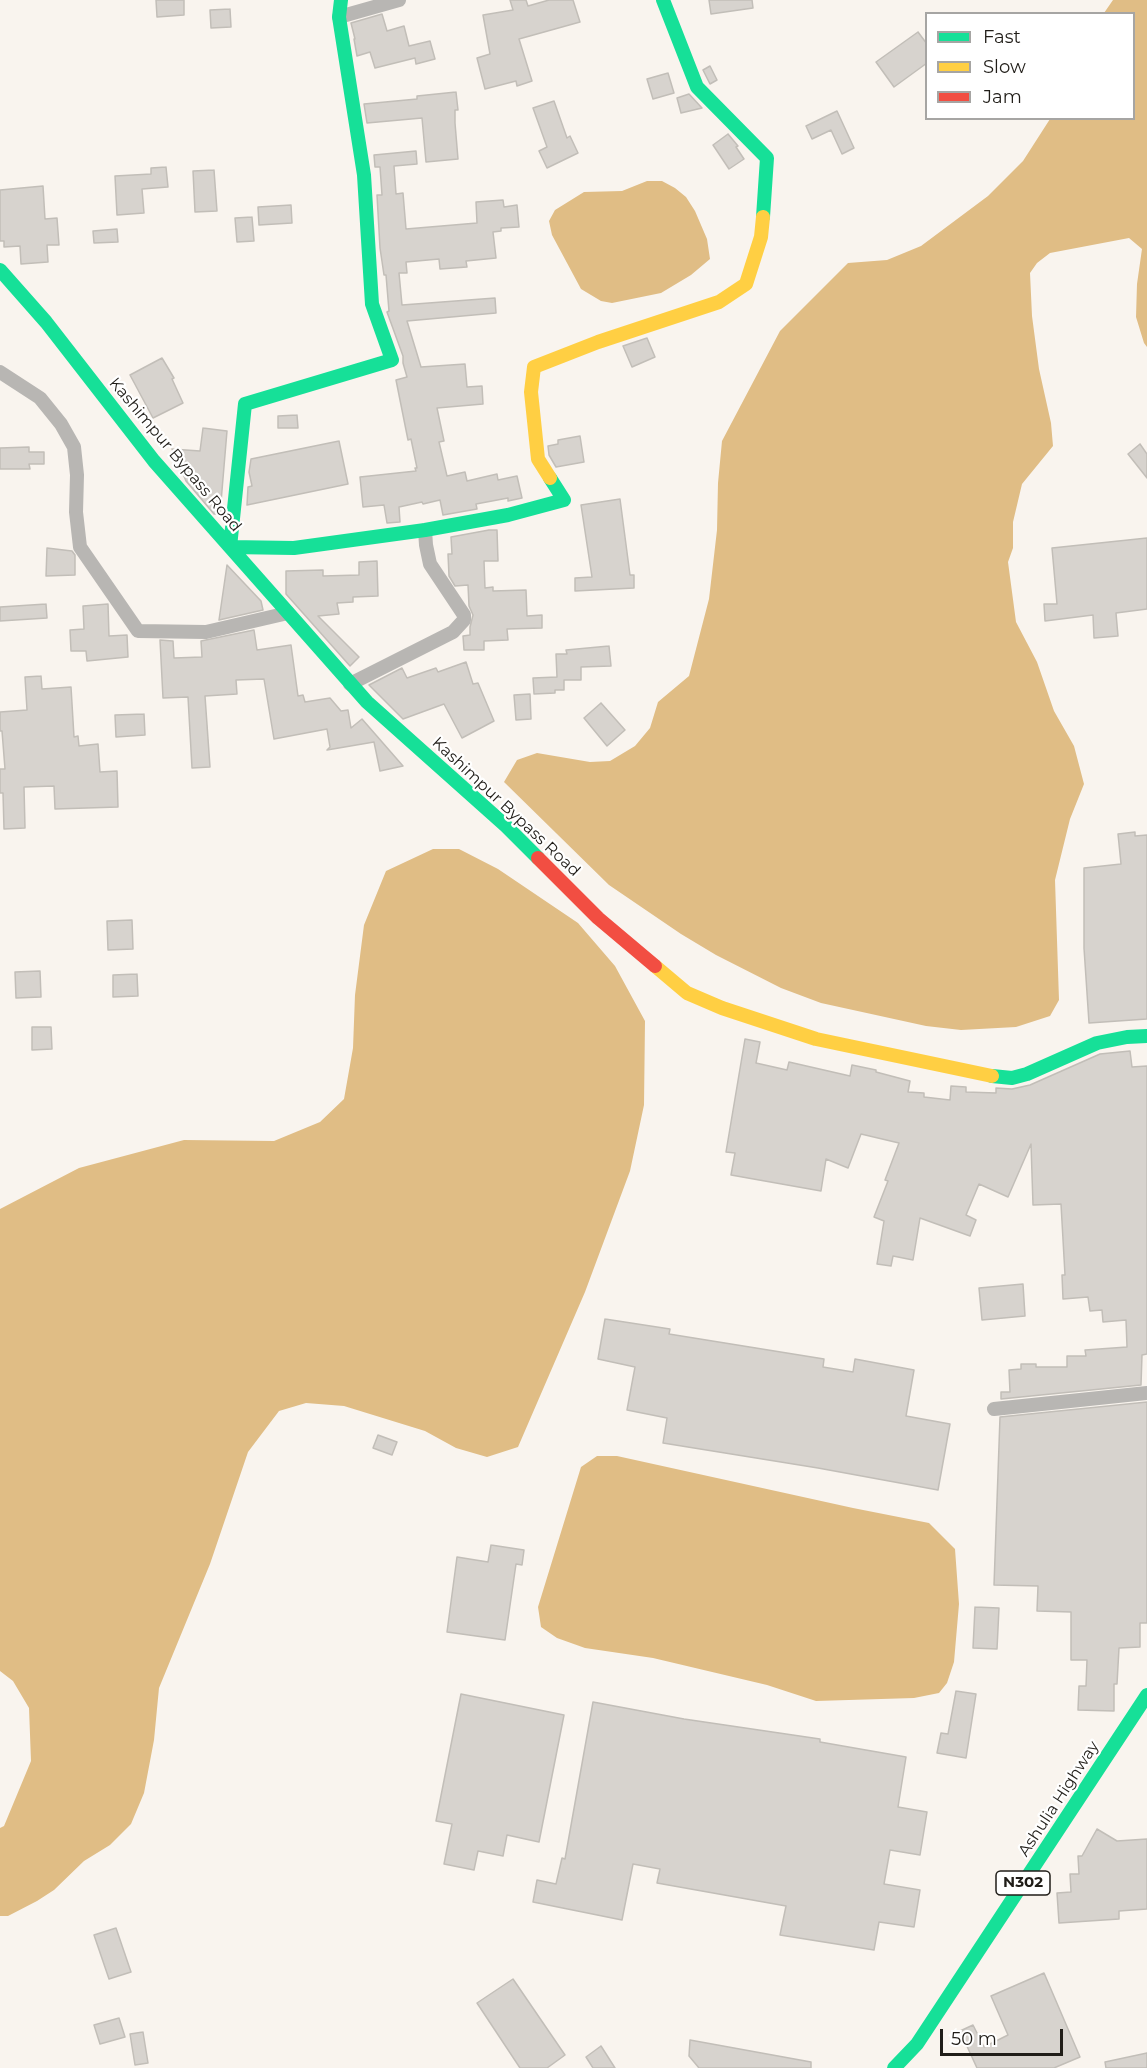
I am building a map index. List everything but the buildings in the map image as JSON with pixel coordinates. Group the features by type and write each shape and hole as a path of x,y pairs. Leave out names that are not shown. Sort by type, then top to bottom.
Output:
{"main road":[{"path":"341,0 339,17 364,175 372,304 392,360 245,404 230,547 294,548 425,530 508,515 564,500 538,459 531,392 534,368 598,342 719,302 746,284 761,237 767,158 697,87 663,0"},
{"name":"Kashimpur Bypass Road","path":"0,270 46,322 201,516 367,702 506,826 598,918 687,993 722,1008 816,1040 999,1077 1012,1078 1028,1074 1097,1043 1147,1036"},
{"name":"Ashulia Highway","path":"894,2068 917,2044 1147,1695"}],"street":[{"path":"339,17 399,0"},
{"path":"0,372 40,398 61,424 74,447 77,475 76,512 80,547 138,631 206,632 288,613"},
{"path":"351,684 453,632 464,620 464,615 430,564 425,530"},
{"path":"994,1409 1147,1393"}],"shaded area":[{"path":"1113,0 1147,0 1147,347 1136,317 1137,284 1142,249 1129,238 1050,253 1037,263 1030,273 1032,316 1039,369 1051,423 1053,446 1022,484 1013,522 1013,548 1008,562 1016,622 1037,662 1054,711 1074,746 1084,784 1070,819 1055,880 1059,1000 1050,1016 1016,1027 961,1030 926,1026 821,1003 781,988 716,955 609,885 504,782 517,760 537,753 590,762 610,761 635,746 650,728 658,702 689,676 709,599 717,530 722,441 780,331 848,263 887,260 921,246 988,196 1023,161 1049,120 1135,120 1135,12 1105,12"},
{"path":"647,181 662,181 686,197 707,239 710,259 691,275 661,293 612,303 601,301 581,289 552,235 549,221 555,210 584,192 622,191"},
{"path":"433,849 459,849 498,869 578,923 615,966 645,1021 644,1105 630,1171 585,1292 518,1447 487,1457 456,1448 425,1431 344,1406 306,1403 279,1411 248,1452 210,1564 159,1688 154,1740 144,1793 131,1824 110,1845 84,1861 54,1890 8,1916 0,1916 0,1828 4,1826 31,1761 29,1708 13,1681 0,1671 0,1209 79,1168 184,1140 274,1141 320,1122 344,1099 353,1048 355,995 364,925 386,871"},
{"path":"597,1456 617,1456 929,1523 955,1549 959,1604 954,1662 947,1683 939,1693 914,1698 816,1701 767,1685 653,1658 585,1648 557,1638 541,1627 538,1607 581,1467"}],"traffic: fast":[{"path":"230,547 245,404 392,360 372,304 364,175 339,17 341,0"},
{"path":"663,0 697,87 767,158 763,217"},
{"path":"0,270 46,322 154,461 367,702 506,826 538,858"},
{"path":"230,547 294,548 425,530 508,515 564,500 550,478"},
{"path":"992,1076 1012,1078 1027,1074 1097,1043 1147,1036"},
{"path":"894,2068 917,2044 1147,1695"}],"traffic: slow":[{"path":"550,478 538,459 531,392 534,367 598,342 719,302 746,284 761,237 763,217"},
{"path":"655,966 687,993 722,1008 816,1039 992,1076"}],"traffic: jam":[{"path":"538,858 598,918 655,966"}]}
